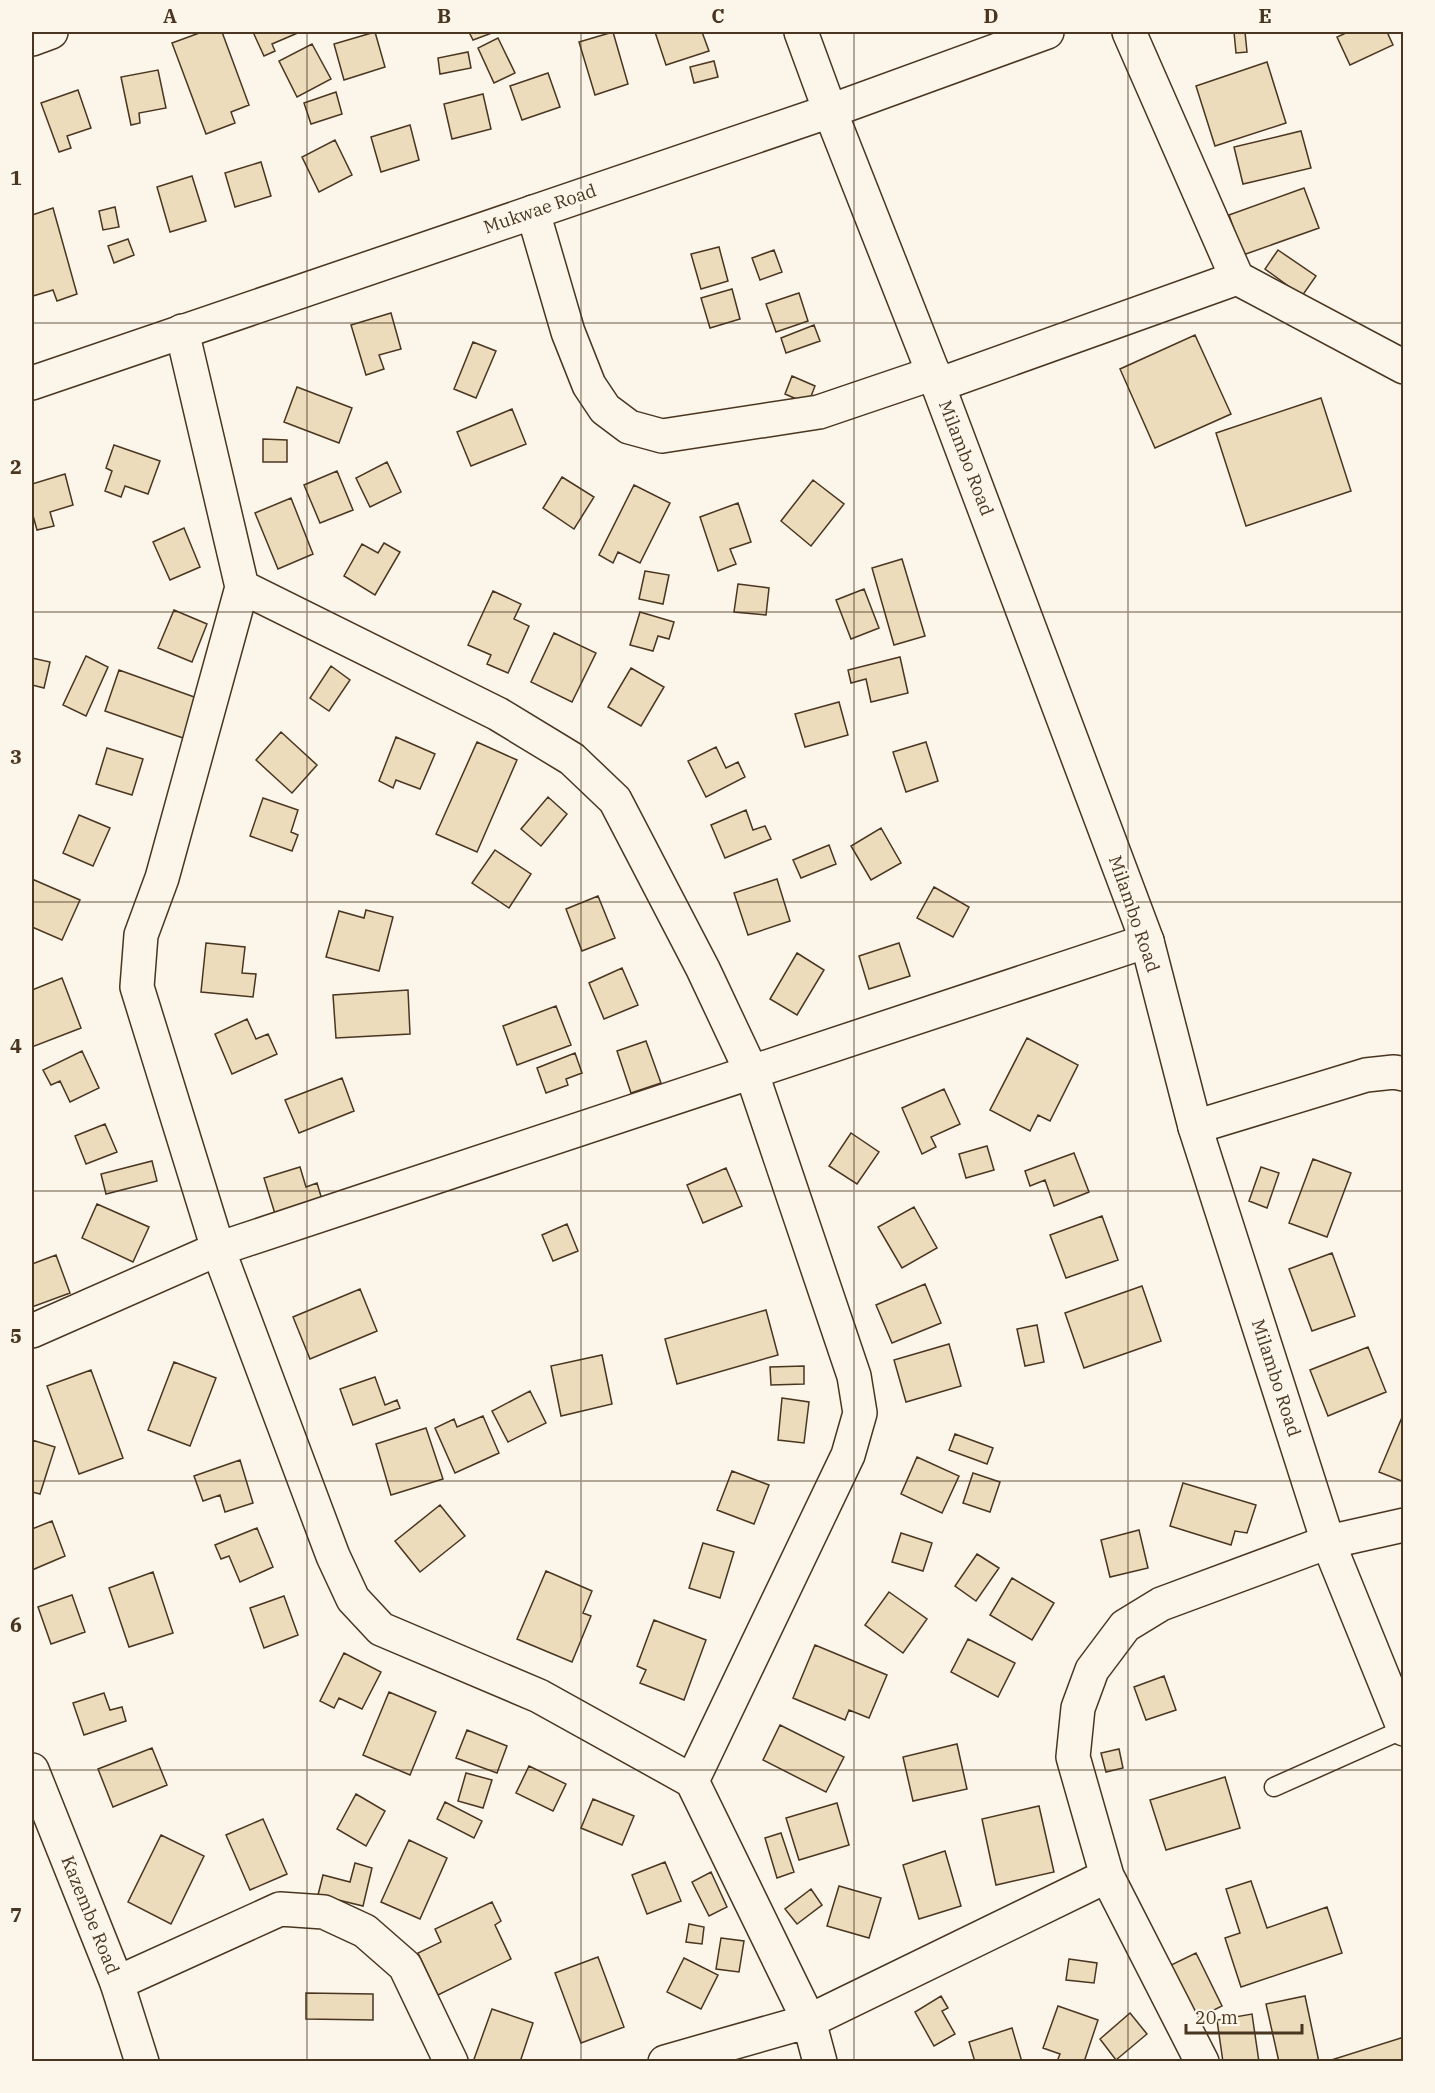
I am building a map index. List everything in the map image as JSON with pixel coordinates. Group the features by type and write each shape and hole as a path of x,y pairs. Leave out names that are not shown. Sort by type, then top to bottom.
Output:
{"street":[{"path":"32,39 51,32"},
{"name":"Milambo Road","path":"801,32 936,379 1147,941 1195,1127 1329,1542 1404,1729"},
{"name":"Mukwae Road","path":"32,383 830,111 1047,32"},
{"path":"1128,32 1237,278 1404,368"},
{"path":"532,212 568,332 589,385 605,409 628,427 662,436 819,412 936,379 1237,278"},
{"path":"182,331 242,587 162,878 141,935 137,987 218,1249 333,1556 353,1599 381,1629 539,1696 692,1781 809,2020 820,2061"},
{"path":"242,587 498,714 572,759 615,800 703,969 751,1071 854,1376 860,1413 848,1455 692,1781"},
{"path":"32,1331 218,1249 1147,941"},
{"path":"1195,1127 1366,1075 1395,1072 1404,1074"},
{"path":"1202,2061 1107,1876 1073,1757 1078,1708 1092,1670 1125,1626 1161,1604 1329,1542 1404,1525"},
{"name":"Kazembe Road","path":"32,1770 117,1983 142,2061"},
{"path":"665,2061 809,2020 1107,1876"},
{"path":"117,1983 280,1909 324,1912 365,1931 405,1966 451,2061"}],"lane":[{"path":"1274,1787 1404,1729"}],"building":[{"path":"202,32 222,32 249,105 231,112 235,123 206,134 172,43"},
{"path":"253,32 300,32 272,44 275,51 264,56"},
{"path":"375,32 385,67 344,80 334,44"},
{"path":"469,32 491,32 492,33 473,40"},
{"path":"613,32 628,84 595,95 579,42"},
{"path":"655,32 702,32 709,51 666,65"},
{"path":"1234,32 1245,32 1247,52 1236,53"},
{"path":"1348,32 1387,32 1393,45 1350,65 1337,37"},
{"path":"498,38 515,73 494,83 478,48"},
{"path":"312,44 331,79 297,97 279,61"},
{"path":"468,52 471,68 440,74 438,58"},
{"path":"714,61 718,77 694,83 690,67"},
{"path":"1267,62 1286,123 1215,146 1196,86"},
{"path":"158,70 166,108 139,113 140,123 131,125 121,77"},
{"path":"548,73 560,107 522,120 510,86"},
{"path":"78,90 91,128 67,136 71,148 59,152 41,103"},
{"path":"336,92 342,114 311,124 304,103"},
{"path":"483,94 491,129 452,139 444,104"},
{"path":"410,125 419,160 381,172 371,137"},
{"path":"1301,131 1311,168 1243,184 1234,147"},
{"path":"335,140 352,175 319,192 302,157"},
{"path":"261,162 271,196 235,207 225,173"},
{"path":"192,176 206,221 170,232 157,187"},
{"path":"1304,188 1319,228 1243,255 1229,215"},
{"path":"115,207 119,227 103,230 99,211"},
{"path":"53,208 77,294 57,301 53,290 33,296 32,292 32,215"},
{"path":"128,239 134,255 114,263 108,246"},
{"path":"719,247 728,281 701,289 691,254"},
{"path":"774,250 782,272 760,280 752,258"},
{"path":"1278,250 1316,276 1302,296 1265,269"},
{"path":"732,289 740,319 710,328 701,298"},
{"path":"799,293 808,321 776,332 766,304"},
{"path":"391,313 401,349 379,355 384,369 366,375 351,325"},
{"path":"814,325 820,341 786,353 781,338"},
{"path":"1195,335 1231,414 1155,448 1120,369"},
{"path":"473,342 496,351 476,398 454,389"},
{"path":"792,376 815,386 808,404 785,394"},
{"path":"297,387 352,408 339,443 284,422"},
{"path":"1321,398 1351,491 1246,526 1216,433"},
{"path":"512,409 526,444 471,466 457,432"},
{"path":"263,439 287,440 287,462 263,462"},
{"path":"114,445 160,461 148,494 125,486 121,497 105,491 112,471 106,468"},
{"path":"387,462 401,492 370,507 356,478"},
{"path":"337,471 353,510 320,523 304,485"},
{"path":"65,474 73,505 50,512 54,526 37,530 32,512 32,484"},
{"path":"562,477 594,497 574,529 543,508"},
{"path":"813,480 844,504 811,546 781,521"},
{"path":"634,485 670,503 640,563 618,552 613,563 599,555"},
{"path":"291,498 313,554 278,569 255,513"},
{"path":"738,503 751,542 730,549 736,564 718,571 700,517"},
{"path":"184,528 200,567 170,580 153,542"},
{"path":"384,543 400,552 375,595 344,576 362,544 378,553"},
{"path":"902,559 925,636 894,645 872,568"},
{"path":"645,571 669,575 663,604 639,599"},
{"path":"738,584 769,588 766,615 734,612"},
{"path":"864,589 879,628 851,639 836,600"},
{"path":"493,591 521,604 514,619 529,626 508,673 487,664 491,655 468,645"},
{"path":"174,610 207,624 192,662 158,648"},
{"path":"640,612 674,622 669,639 658,636 653,651 630,645"},
{"path":"554,633 596,653 572,702 531,682"},
{"path":"86,656 108,667 86,716 63,705"},
{"path":"900,657 908,693 871,702 866,679 851,683 848,670"},
{"path":"32,658 50,662 44,688 32,685"},
{"path":"331,666 350,680 329,711 310,698"},
{"path":"631,668 664,687 641,726 608,707"},
{"path":"119,670 197,698 183,738 105,711"},
{"path":"839,702 848,735 805,747 795,714"},
{"path":"281,732 317,765 292,793 256,760"},
{"path":"396,737 435,754 420,789 396,780 393,788 379,781"},
{"path":"477,742 517,760 477,852 436,834"},
{"path":"926,742 938,781 906,792 893,752"},
{"path":"716,747 726,768 738,762 745,777 706,797 688,761"},
{"path":"107,748 143,759 132,795 96,784"},
{"path":"548,797 567,814 541,846 521,829"},
{"path":"263,798 298,810 291,832 298,835 292,851 250,836"},
{"path":"746,810 753,830 765,826 771,839 725,858 711,825"},
{"path":"79,815 110,828 93,866 63,853"},
{"path":"881,828 901,863 871,880 851,846"},
{"path":"829,845 836,864 801,878 793,860"},
{"path":"495,850 531,874 509,908 472,883"},
{"path":"32,879 80,900 62,940 32,927"},
{"path":"777,879 790,921 748,935 734,893"},
{"path":"934,887 969,907 953,937 917,918"},
{"path":"598,896 615,938 582,951 566,909"},
{"path":"366,910 393,917 379,971 326,957 339,911 364,918"},
{"path":"206,943 245,947 242,973 256,974 253,997 201,992"},
{"path":"899,943 910,976 869,989 859,956"},
{"path":"797,953 824,970 797,1015 770,999"},
{"path":"622,968 638,1005 604,1019 589,983"},
{"path":"62,978 81,1028 32,1047 32,990"},
{"path":"408,990 410,1034 336,1038 333,995"},
{"path":"556,1006 571,1045 517,1065 503,1026"},
{"path":"247,1019 256,1039 268,1034 277,1054 232,1074 215,1034"},
{"path":"1027,1038 1078,1065 1050,1121 1038,1115 1030,1131 990,1110"},
{"path":"646,1041 661,1083 631,1093 617,1051"},
{"path":"82,1051 99,1088 70,1102 60,1081 51,1085 43,1070"},
{"path":"575,1053 582,1073 566,1079 568,1085 546,1093 537,1068"},
{"path":"342,1078 354,1111 299,1133 285,1100"},
{"path":"944,1089 960,1124 931,1137 936,1147 922,1154 902,1108"},
{"path":"105,1124 117,1152 86,1164 75,1136"},
{"path":"851,1133 879,1152 857,1184 829,1166"},
{"path":"987,1146 994,1170 966,1178 959,1154"},
{"path":"1074,1153 1089,1192 1054,1206 1045,1180 1030,1186 1025,1171"},
{"path":"1313,1159 1351,1173 1327,1237 1289,1223"},
{"path":"152,1161 157,1181 106,1194 101,1174"},
{"path":"300,1167 306,1187 317,1183 323,1203 276,1217 264,1178"},
{"path":"1261,1167 1279,1173 1267,1208 1249,1201"},
{"path":"726,1168 742,1206 703,1223 687,1185"},
{"path":"97,1204 149,1227 133,1262 82,1238"},
{"path":"914,1207 937,1248 902,1268 878,1227"},
{"path":"1102,1216 1118,1260 1066,1278 1050,1235"},
{"path":"567,1224 578,1251 553,1261 542,1235"},
{"path":"1332,1253 1355,1316 1312,1331 1289,1269"},
{"path":"56,1255 70,1293 32,1307 32,1264"},
{"path":"925,1284 941,1323 892,1343 876,1305"},
{"path":"1142,1286 1161,1341 1084,1368 1065,1313"},
{"path":"360,1289 377,1331 310,1359 293,1317"},
{"path":"766,1310 778,1355 677,1384 665,1339"},
{"path":"1037,1325 1044,1362 1025,1366 1017,1329"},
{"path":"949,1344 961,1386 906,1402 894,1360"},
{"path":"1368,1347 1386,1392 1328,1416 1310,1370"},
{"path":"602,1355 612,1404 561,1416 551,1366"},
{"path":"174,1362 216,1378 190,1446 148,1430"},
{"path":"804,1366 804,1384 771,1385 770,1367"},
{"path":"91,1370 123,1458 79,1474 47,1386"},
{"path":"375,1377 385,1405 397,1400 400,1408 353,1425 340,1389"},
{"path":"530,1391 546,1423 508,1442 492,1411"},
{"path":"782,1398 809,1402 804,1443 778,1440"},
{"path":"1404,1415 1404,1482 1379,1472"},
{"path":"483,1416 499,1453 455,1473 435,1428 454,1419 457,1427"},
{"path":"426,1428 443,1479 391,1495 376,1444"},
{"path":"955,1434 993,1448 987,1464 949,1450"},
{"path":"32,1440 55,1447 40,1494 32,1492"},
{"path":"917,1457 959,1476 942,1513 901,1494"},
{"path":"240,1460 253,1503 225,1512 220,1495 203,1501 194,1476"},
{"path":"732,1471 769,1485 754,1524 717,1510"},
{"path":"973,1473 1000,1482 990,1512 963,1503"},
{"path":"1183,1483 1256,1505 1247,1533 1235,1531 1231,1545 1170,1526"},
{"path":"440,1505 465,1536 420,1572 395,1541"},
{"path":"52,1521 65,1556 32,1570 32,1529"},
{"path":"257,1528 273,1567 240,1582 229,1556 221,1559 215,1545"},
{"path":"1139,1530 1148,1568 1110,1577 1101,1540"},
{"path":"901,1533 932,1543 923,1571 892,1562"},
{"path":"703,1543 734,1552 720,1598 689,1588"},
{"path":"977,1554 999,1568 976,1601 955,1586"},
{"path":"546,1571 592,1591 583,1613 591,1616 572,1662 517,1639"},
{"path":"153,1572 173,1633 129,1647 109,1588"},
{"path":"1012,1578 1054,1603 1032,1640 990,1615"},
{"path":"889,1592 927,1619 903,1653 865,1625"},
{"path":"72,1595 85,1632 51,1644 38,1607"},
{"path":"284,1596 298,1635 264,1648 250,1608"},
{"path":"654,1620 706,1640 684,1700 640,1683 646,1670 637,1666"},
{"path":"968,1639 1015,1663 998,1697 951,1672"},
{"path":"815,1645 887,1675 869,1718 849,1710 845,1720 793,1698"},
{"path":"344,1653 381,1672 362,1709 339,1698 334,1708 320,1701"},
{"path":"1164,1676 1176,1710 1146,1720 1134,1687"},
{"path":"389,1692 436,1712 410,1775 363,1755"},
{"path":"104,1693 110,1710 122,1707 126,1721 84,1735 73,1703"},
{"path":"780,1725 844,1757 826,1792 763,1760"},
{"path":"467,1730 507,1746 497,1773 456,1758"},
{"path":"957,1744 967,1789 913,1801 903,1757"},
{"path":"152,1748 167,1785 113,1807 98,1769"},
{"path":"1119,1749 1123,1768 1106,1772 1101,1753"},
{"path":"529,1766 566,1784 553,1811 516,1793"},
{"path":"466,1773 492,1780 483,1808 458,1801"},
{"path":"1225,1777 1240,1828 1166,1850 1150,1800"},
{"path":"356,1794 385,1811 366,1846 337,1829"},
{"path":"593,1799 634,1816 622,1845 581,1828"},
{"path":"445,1802 482,1821 474,1838 437,1819"},
{"path":"837,1803 849,1845 799,1860 786,1818"},
{"path":"1039,1806 1054,1872 996,1885 982,1819"},
{"path":"263,1819 287,1874 250,1890 226,1835"},
{"path":"781,1833 794,1872 777,1878 765,1838"},
{"path":"161,1835 204,1856 171,1924 128,1902"},
{"path":"409,1840 447,1858 420,1919 381,1902"},
{"path":"945,1851 961,1906 919,1919 903,1865"},
{"path":"665,1862 681,1901 647,1914 632,1875"},
{"path":"355,1863 372,1868 363,1906 318,1895 323,1875 350,1882"},
{"path":"711,1872 727,1907 709,1916 692,1882"},
{"path":"1251,1881 1267,1928 1327,1907 1342,1953 1241,1987 1225,1938 1240,1933 1226,1889"},
{"path":"839,1886 881,1898 869,1938 827,1926"},
{"path":"811,1889 822,1905 797,1924 785,1909"},
{"path":"492,1902 501,1921 495,1925 511,1959 438,1995 418,1953 441,1942 435,1929"},
{"path":"689,1924 704,1927 702,1944 686,1942"},
{"path":"721,1938 744,1941 739,1972 716,1969"},
{"path":"1196,1953 1222,2006 1194,2020 1167,1967"},
{"path":"598,1957 624,2027 581,2043 555,1973"},
{"path":"684,1958 718,1975 701,2009 667,1992"},
{"path":"1069,1959 1097,1963 1094,1983 1066,1980"},
{"path":"306,1993 373,1994 373,2020 306,2019"},
{"path":"941,1996 948,2008 942,2011 955,2034 934,2046 915,2012"},
{"path":"1305,1996 1319,2062 1279,2062 1266,2004"},
{"path":"1058,2006 1098,2020 1084,2062 1066,2062 1058,2059 1060,2054 1043,2048"},
{"path":"492,2009 533,2023 520,2062 473,2062"},
{"path":"1130,2013 1147,2034 1116,2060 1100,2039"},
{"path":"1252,2014 1259,2062 1223,2062 1217,2020"},
{"path":"1012,2028 1022,2062 975,2062 969,2042"},
{"path":"1404,2037 1404,2062 1328,2062 1328,2061"}]}
